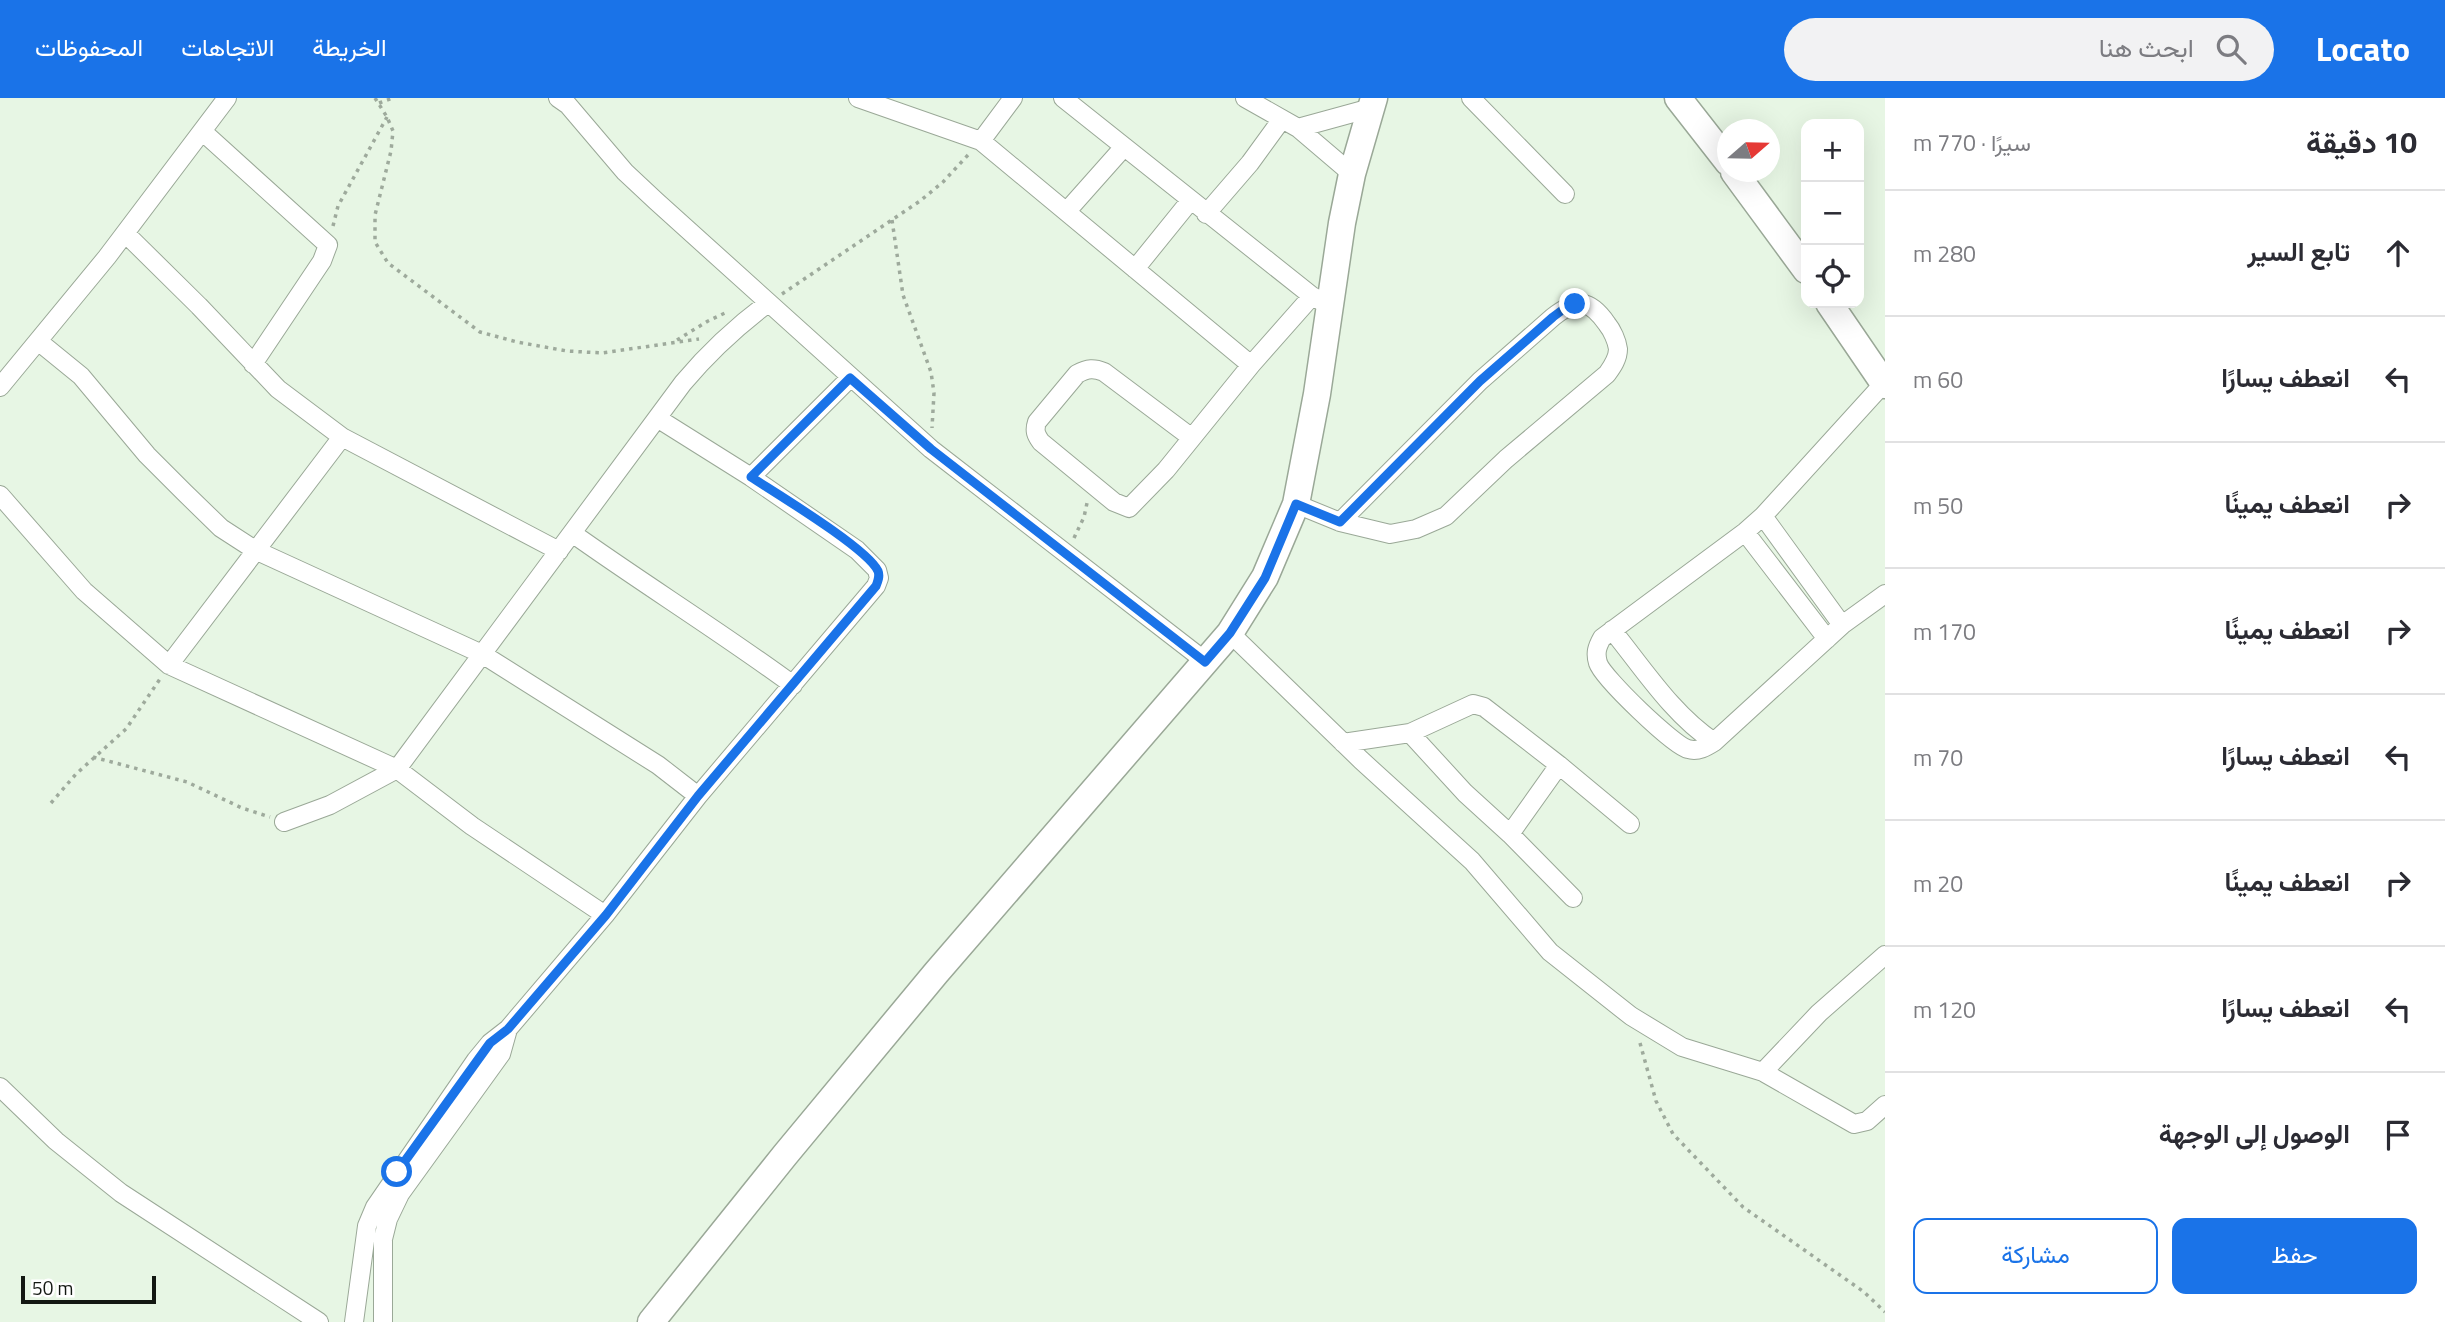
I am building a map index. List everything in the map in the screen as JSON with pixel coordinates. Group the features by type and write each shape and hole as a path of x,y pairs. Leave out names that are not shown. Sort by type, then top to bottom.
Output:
{"street":[{"path":"0,387 125,233 227,98"},
{"path":"558,98 568,105 625,172 763,307 931,449 1066,551 1205,662"},
{"path":"858,98 981,141 1251,365"},
{"path":"981,141 1013,98"},
{"path":"1063,98 1206,214 1320,300"},
{"path":"1245,98 1269,104 1282,119 1298,128 1352,174"},
{"path":"1471,98 1565,194"},
{"path":"1678,98 1717,149"},
{"path":"1298,128 1373,103"},
{"path":"651,1322 936,973 1230,633 1265,578 1296,504 1318,394 1320,300 1373,103"},
{"path":"1206,214 1250,163 1282,119"},
{"path":"202,131 328,245 322,261 253,364"},
{"path":"1067,211 1123,148"},
{"path":"1741,182 1801,263"},
{"path":"1135,269 1190,201"},
{"path":"125,233 278,389 342,437 559,551"},
{"path":"1192,438 1095,368 1077,374 1037,422 1035,428 1041,442 1119,505 1129,508 1166,470 1192,438 1251,365 1320,300"},
{"path":"1296,504 1340,522 1390,534 1416,529 1446,516 1506,459 1607,374 1616,362 1618,349 1612,330 1597,309 1587,304 1575,304 1553,317 1480,381 1340,522"},
{"path":"284,822 330,805 397,769 705,357 727,335 763,307"},
{"path":"1832,308 1884,384 1763,516 1602,638 1596,651 1599,666 1634,706 1680,746 1690,750 1701,749 1714,742 1842,625 1885,594"},
{"path":"38,341 81,376 147,455 222,528 255,550 482,654 658,765 698,796"},
{"path":"751,477 850,378"},
{"path":"354,1322 367,1226 375,1207 394,1190 501,1054 508,1029 606,915 698,796 876,586 879,578 877,570 858,550 751,477 657,418"},
{"path":"169,664 342,437"},
{"path":"0,495 84,591 169,664 397,769 472,825 606,915"},
{"path":"1763,516 1842,625"},
{"path":"1745,531 1827,639"},
{"path":"572,533 793,685"},
{"path":"1612,630 1675,707 1700,733 1714,742"},
{"path":"1230,633 1343,743 1472,861 1550,951 1631,1016 1682,1047 1763,1072 1854,1124 1867,1121 1885,1105"},
{"path":"1343,743 1410,733 1474,704 1484,707 1510,725 1630,824"},
{"path":"1410,733 1465,793 1573,898"},
{"path":"1510,834 1559,765"},
{"path":"1763,1072 1819,1013 1885,955"},
{"path":"0,1087 56,1141 121,1193 318,1322"},
{"path":"383,1322 383,1239 394,1190"}],"path":[{"path":"375,98 393,131 391,151 375,215 375,242 388,262 480,332 567,351 602,353 727,335"},
{"path":"379,103 393,98"},
{"path":"328,245 338,206 387,117"},
{"path":"676,342 708,321 730,311 763,307 920,201 943,182 981,141"},
{"path":"892,220 903,295 931,372 934,393 931,449"},
{"path":"1066,551 1086,509 1087,490 1083,477"},
{"path":"51,803 93,758 126,729 169,664"},
{"path":"93,758 187,782 242,808 284,822"},
{"path":"1631,1016 1656,1101 1673,1134 1743,1207 1864,1292 1885,1312"}],"route":[{"path":"397,1172 476,1060 490,1043 508,1029 606,915 698,796 876,586 879,578 877,570 858,550 751,477 850,378 931,449 1066,551 1205,662 1230,633 1265,578 1296,504 1340,522 1480,381 1553,317 1575,304"}]}
